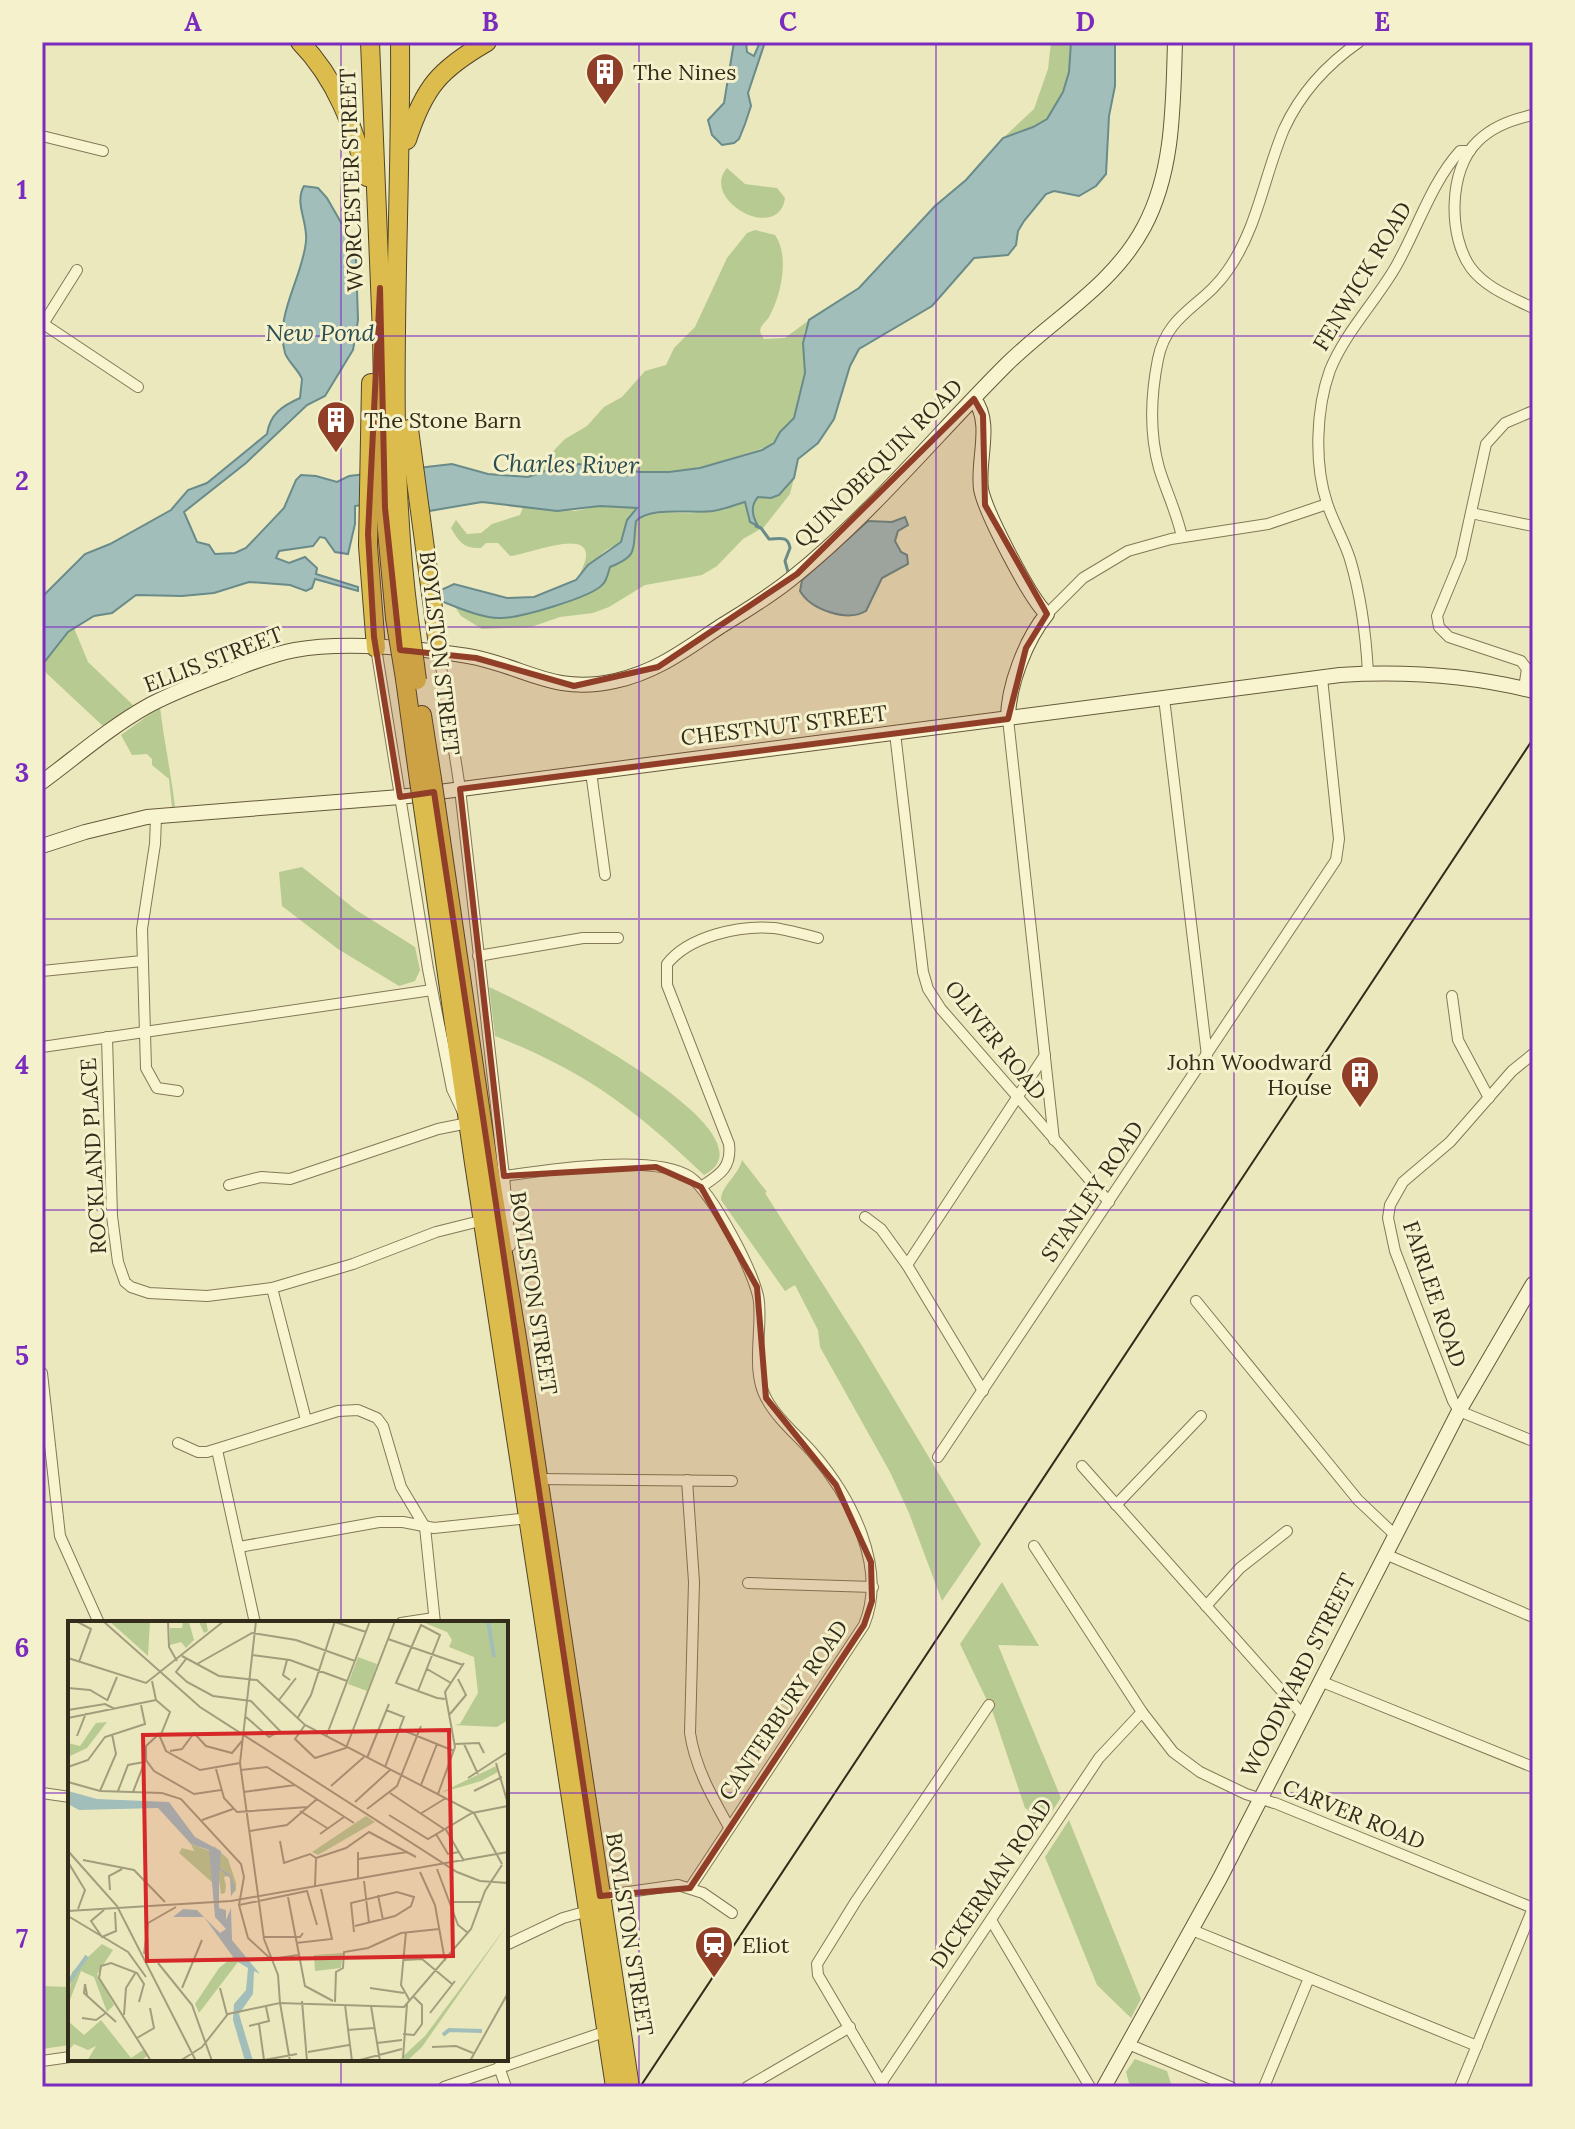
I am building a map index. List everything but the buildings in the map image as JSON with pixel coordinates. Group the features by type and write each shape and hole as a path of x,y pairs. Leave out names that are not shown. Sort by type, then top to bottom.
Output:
{"highway":[{"path":"300,42 323,69 342,102 358,143 376,209"},
{"name":"WORCESTER STREET","path":"370,42 380,288 372,373 391,464"},
{"name":"WORCESTER STREET","path":"393,507 391,464 401,162 400,42"},
{"path":"401,162 415,115 430,87 455,62 487,42"},
{"path":"391,464 393,507 439,653"},
{"path":"376,648 369,559 393,507"},
{"name":"BOYLSTON STREET","path":"393,507 402,618 430,807 513,1311 630,2087"},
{"name":"BOYLSTON STREET","path":"430,807 468,1123 615,2087"}],"main road":[{"name":"QUINOBEQUIN ROAD","path":"376,648 485,660 545,681 574,686 616,681 658,667 797,574 863,515 1014,357 1101,283 1124,257 1143,229 1160,185 1168,150 1175,42"},
{"path":"974,399 983,415 980,469 985,505 1032,596 1047,614 1026,648 1010,698 1008,719"},
{"name":"ELLIS STREET","path":"42,782 137,712 182,690 283,652 320,647 376,648"},
{"name":"CHESTNUT STREET","path":"42,846 123,822 156,817 400,797 1368,673 1439,675 1528,690"},
{"name":"WOODWARD STREET","path":"1104,2087 1192,1930 1459,1411 1533,1284"}],"street":[{"path":"1182,537 1159,466 1153,421 1158,360 1165,336 1173,323 1209,294 1229,269 1252,226 1290,117 1323,70 1359,42"},
{"path":"1533,115 1495,129 1479,139 1470,151 1460,176 1454,214 1464,257 1485,282 1533,308"},
{"path":"42,136 103,151"},
{"name":"FENWICK ROAD","path":"1368,673 1355,578 1343,539 1327,504 1321,476 1320,430 1324,394 1330,371 1344,342 1401,258 1447,169 1460,151 1470,151"},
{"path":"77,270 42,323 138,387"},
{"path":"1528,690 1527,669 1521,661 1449,637 1441,631 1437,621 1461,558 1489,438 1511,419 1533,411"},
{"path":"1047,614 1083,578 1109,561 1138,548 1182,537 1268,524 1327,504"},
{"path":"1471,513 1533,526"},
{"path":"229,1185 261,1177 290,1179 438,1129 468,1123 452,1089 432,990 376,648"},
{"path":"439,653 460,789 504,1176 513,1311"},
{"name":"STANLEY ROAD","path":"938,1457 1330,871 1339,849 1322,678"},
{"path":"1164,698 1207,1056"},
{"path":"1008,719 1054,1140"},
{"name":"OLIVER ROAD","path":"895,733 925,981 941,1009 1109,1202"},
{"path":"591,772 605,875"},
{"path":"156,817 155,844 143,919 146,1068 152,1083 164,1091 178,1091"},
{"path":"504,1176 583,1167 656,1167 689,1176 701,1187 726,1169 729,1144 667,985 667,964 683,949 728,933 773,928 818,938"},
{"path":"478,956 583,938 618,938"},
{"path":"42,971 142,961"},
{"path":"42,1047 432,990"},
{"path":"1452,996 1458,1040 1489,1098"},
{"name":"ROCKLAND PLACE","path":"107,1037 110,1189 118,1262 125,1282 139,1290 160,1294 227,1295 272,1288 353,1264 436,1232 484,1220"},
{"name":"FAIRLEE ROAD","path":"1459,1411 1446,1387 1395,1251 1388,1218 1390,1205 1403,1182 1450,1142 1521,1061 1533,1054"},
{"path":"907,1265 1045,1055"},
{"name":"CANTERBURY ROAD","path":"690,1888 864,1625 873,1587 871,1562 844,1499 815,1455 766,1398 760,1374 757,1287 748,1265 701,1187"},
{"path":"865,1217 881,1229 907,1265 983,1391"},
{"path":"272,1288 306,1420"},
{"path":"1196,1301 1358,1500 1395,1535"},
{"path":"42,1373 60,1536 98,1621"},
{"path":"178,1443 198,1452 217,1450 349,1409 377,1418 387,1436 401,1487 425,1527 435,1620"},
{"path":"1459,1411 1533,1441"},
{"path":"1116,1505 1201,1416"},
{"path":"217,1450 255,1621"},
{"path":"1082,1466 1303,1715"},
{"path":"538,1479 732,1481"},
{"path":"687,1480 694,1582 690,1733 693,1754 729,1827"},
{"path":"239,1547 379,1522 444,1528 529,1518"},
{"path":"1206,1606 1240,1568 1287,1531"},
{"name":"CARVER ROAD","path":"1034,1546 1142,1712 1173,1752 1186,1763 1260,1798 1533,1908"},
{"path":"1385,1554 1533,1617"},
{"path":"748,1583 873,1587"},
{"path":"1320,1681 1533,1767"},
{"path":"883,2085 816,1968 856,1901 989,1705"},
{"name":"DICKERMAN ROAD","path":"883,2085 1099,1758 1142,1712"},
{"path":"42,1793 68,1797"},
{"path":"600,1896 668,1885 690,1888 732,1913"},
{"path":"1460,2087 1533,1908"},
{"path":"508,1944 563,1918 588,1911"},
{"path":"991,1920 1090,2087"},
{"path":"1192,1930 1477,2046"},
{"path":"1264,2087 1309,1978"},
{"path":"747,2087 850,2027"},
{"path":"444,2087 607,2031"},
{"path":"1128,2044 1231,2087"},
{"path":"42,2061 68,2057"},
{"path":"499,2067 506,2087"}],"highlighted area":[{"path":"380,288 385,508 400,650 476,658 574,686 658,667 797,574 974,399 983,415 985,505 1047,614 1026,648 1008,719 460,789 504,1176 656,1167 701,1187 757,1287 766,1398 836,1485 871,1562 872,1601 864,1625 690,1888 600,1896 434,792 400,797 374,637 368,534"}],"green space":[{"path":"1051,42 1071,42 1069,73 1058,105 1040,123 1003,138 1034,109 1048,69"},
{"path":"727,168 745,184 777,188 785,198 780,211 769,217 757,217 731,204 723,193 721,180"},
{"path":"755,230 775,235 780,244 783,265 777,298 761,327 761,335 764,339 785,338 809,320 804,333 805,373 794,418 770,446 693,470 639,472 595,464 528,477 565,439 587,426 604,407 622,397 645,371 666,365 674,348 695,327 727,258 747,233"},
{"path":"794,478 790,494 764,527 743,539 717,566 702,575 645,585 593,613 560,617 531,627 482,629 461,616 455,607 490,618 516,617 567,603 605,582 610,567 629,556 633,551 639,518 660,513 709,512 745,502 748,519 757,525 752,511 755,500 780,493"},
{"path":"600,506 637,509 627,520 621,542 606,550 580,574 586,556 584,548 577,544 510,556 498,543 486,543 481,548 466,546 451,528 456,520 467,534 481,533 492,524 520,515 523,507 575,511"},
{"path":"74,628 88,662 133,705 104,727 42,669 59,641"},
{"path":"160,707 175,807 172,807 169,779 152,765 152,759 147,754 132,755 121,735"},
{"path":"302,867 356,910 415,947 420,970 415,981 399,986 338,949 282,906 279,872"},
{"path":"489,987 548,1016 639,1070 680,1101 710,1130 720,1155 704,1175 655,1130 607,1094 556,1063 495,1036"},
{"path":"742,1160 767,1192 981,1544 942,1601 890,1472 820,1347 818,1330 795,1285 785,1291 721,1200"},
{"path":"1002,1582 1039,1646 998,1645 1061,1798 1045,1822 1025,1808 993,1713 960,1644"},
{"path":"1069,1820 1141,1999 1131,2018 1097,1985 1045,1857"},
{"path":"42,1986 68,1987 68,2045 42,2049"},
{"path":"1135,2059 1167,2071 1172,2087 1130,2087 1126,2072"}],"water":[{"path":"734,42 746,42 747,52 754,56 760,42 765,42 748,93 751,106 739,139 722,145 712,135 708,120 724,103"},
{"name":"New Pond","path":"1071,42 1115,42 1115,86 1109,116 1106,174 1096,186 1079,196 1054,191 1046,194 1024,221 1018,231 1016,245 1008,255 974,258 932,306 859,349 850,366 834,419 818,443 798,459 794,478 779,495 755,500 753,511 758,526 750,522 745,502 713,511 661,512 643,516 636,521 630,555 610,567 604,582 596,589 554,606 499,618 479,615 446,603 441,600 439,591 454,584 507,598 534,597 576,580 588,565 621,542 627,520 637,508 600,506 557,511 482,502 429,511 426,495 355,506 355,524 348,554 335,552 325,538 320,537 313,546 279,551 276,558 289,563 305,557 317,568 316,574 358,587 358,591 315,579 312,588 306,591 290,585 249,582 214,593 136,595 112,613 94,616 68,632 42,665 42,597 85,554 110,544 171,510 188,490 207,483 267,434 278,412 300,398 302,379 286,356 283,325 304,255 306,234 300,199 304,186 318,188 327,198 347,233 356,259 358,320 353,350 325,396 307,405 246,463 184,512 197,542 209,545 215,554 235,553 246,548 284,508 301,475 337,482 349,476 452,464 488,474 528,477 576,464 639,472 669,472 700,468 762,450 774,443 794,418 805,373 803,343 809,320 859,288 1003,138 1047,119 1063,92 1069,72"},
{"path":"905,517 908,525 898,531 895,541 901,552 907,555 908,564 882,578 866,611 840,615 821,609 805,598 800,591 802,580 868,521 892,522"}],"waterway":[{"path":"756,526 769,539 787,541 790,548 785,561 788,572"}],"tram line":[{"path":"640,2087 1533,739"}],"place":[{"name":"The Nines","path":"605,106"},
{"name":"The Stone Barn","path":"336,454"},
{"name":"John Woodward House","path":"1360,1109"},
{"name":"Eliot","path":"714,1979"}],"water label":[{"name":"Charles River","path":"566,464"}]}
